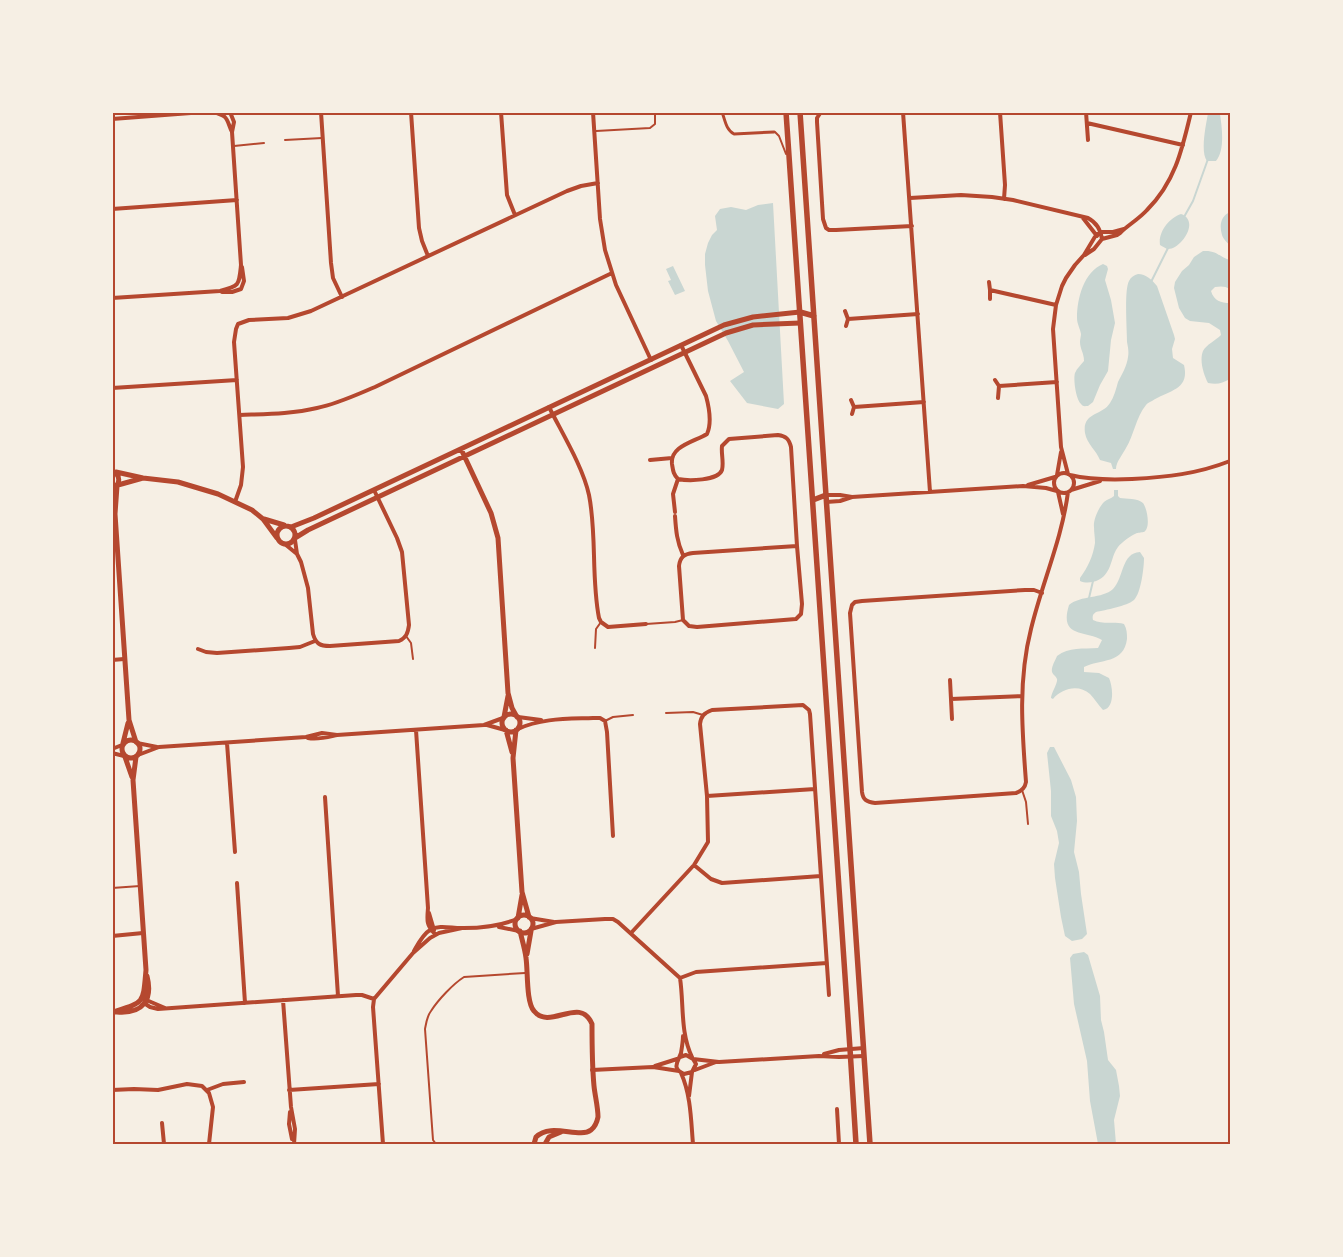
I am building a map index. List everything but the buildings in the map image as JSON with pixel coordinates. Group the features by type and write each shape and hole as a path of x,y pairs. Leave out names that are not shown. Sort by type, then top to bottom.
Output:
{"main road":[{"path":"786,112 856,1144"},
{"path":"800,112 870,1144"},
{"path":"800,312 814,316"},
{"path":"800,323 814,316"},
{"path":"812,500 826,495"},
{"path":"812,500 826,502"}],"street":[{"path":"213,112 222,114 227,118 232,132"},
{"path":"220,291 237,285 240,278 241,265 232,132 234,122 230,112"},
{"path":"321,112 332,271 335,284 342,297"},
{"path":"411,112 419,228 428,256"},
{"path":"501,112 507,195 515,215"},
{"path":"593,112 603,240 620,295 654,367"},
{"path":"722,112 728,128 734,134 774,132"},
{"path":"821,112 817,122 823,219 826,228 836,230 912,226"},
{"path":"904,112 930,492"},
{"path":"1000,112 1005,185 1004,199"},
{"path":"1086,112 1088,140"},
{"path":"1084,255 1094,249 1102,239 1117,235 1148,209 1164,189 1174,172 1191,112"},
{"path":"112,119 203,113"},
{"path":"1087,123 1183,145"},
{"path":"235,502 243,473 234,342 238,324 249,320 288,318 302,315 575,188 598,184"},
{"path":"910,198 961,195 1004,199 1081,216 1091,220 1098,225 1099,234 1102,239"},
{"path":"112,209 237,200"},
{"path":"1042,593 1026,590 862,601 852,605 850,610 862,792 866,802 1016,793 1024,788 1026,782 1022,696 1024,666 1028,642 1061,531 1069,491 1074,483 1069,475 1061,447 1053,329 1056,305 1066,278 1099,234 1124,229"},
{"path":"112,298 220,291 232,292 241,289 243,286 244,278 241,265"},
{"path":"240,415 299,411 341,401 383,383 612,273"},
{"path":"989,282 990,299"},
{"path":"990,290 1056,305"},
{"path":"845,311 848,318 846,326"},
{"path":"277,538 278,530 314,518 716,329 744,319 800,312"},
{"path":"848,318 918,314"},
{"path":"286,545 291,544 308,530 732,330 753,325 800,323"},
{"path":"681,345 706,396 709,425 707,434 678,449 673,454 673,472 678,479 702,479 718,476 722,467 722,446 728,440 778,435 786,438 789,442 791,447 802,604 801,614 796,619 697,627 689,626 683,620 679,566 683,555"},
{"path":"112,388 237,380"},
{"path":"995,380 999,386 998,398"},
{"path":"999,386 1057,382"},
{"path":"851,400 854,407 852,414"},
{"path":"854,407 924,402"},
{"path":"550,407 580,469 588,493 592,518 598,611 602,622 608,627 646,624"},
{"path":"1061,447 1054,486 1064,516"},
{"path":"461,449 491,513 498,538 508,693 512,708 520,723 517,729 513,758 522,892 529,917 533,923 526,956"},
{"path":"650,460 672,458"},
{"path":"1023,486 1062,473 1102,480 1159,477 1182,475 1230,461"},
{"path":"114,471 144,478 188,484 218,494 252,510 263,519 280,543 286,545 297,554"},
{"path":"114,471 119,480 116,486 115,514 128,720 122,751 133,780"},
{"path":"116,486 144,478"},
{"path":"678,479 673,494 678,546 683,555"},
{"path":"826,495 852,497 1023,486 1046,488 1065,493 1080,486 1102,480"},
{"path":"263,519 288,526 294,530 297,554 307,582 313,634 318,644 330,646 399,641 406,636 409,625 402,552 374,490"},
{"path":"826,502 840,501 852,497"},
{"path":"112,507 115,514"},
{"path":"683,555 797,546"},
{"path":"198,649 217,653 290,648 300,647 315,640"},
{"path":"112,660 124,659"},
{"path":"950,680 952,719"},
{"path":"508,693 502,724 513,758"},
{"path":"951,700 1022,696"},
{"path":"631,934 694,865 708,842 707,796 700,724 703,715 712,710 799,704 806,706 810,714 829,996"},
{"path":"112,749 128,740 159,747 306,737 317,739 325,736 484,725 510,714 517,717 546,721"},
{"path":"484,725 511,732 529,724 546,721 600,718 604,722 607,732 613,836"},
{"path":"113,1012 125,1013 133,1011 144,1001 150,989 146,970 133,780 140,748 128,720"},
{"path":"416,730 428,908 432,929 435,934"},
{"path":"228,743 235,852"},
{"path":"112,753 131,759 159,747"},
{"path":"707,796 815,789"},
{"path":"325,797 338,996"},
{"path":"694,865 711,879 722,883 821,876"},
{"path":"237,882 245,1003"},
{"path":"522,892 516,925 526,956 529,1003 540,1017 548,1018 578,1012 589,1017 592,1024 592,1070 598,1116 597,1124 586,1133 551,1130 543,1132 538,1134 535,1142 545,1144 550,1137 561,1132"},
{"path":"413,953 418,944 432,929 497,926 524,916 556,922 612,919 680,978 684,1031 688,1050 696,1064 693,1071 689,1100 692,1144"},
{"path":"497,926 525,933 556,922"},
{"path":"383,1144 374,999 413,953 435,934 462,928"},
{"path":"112,936 143,933"},
{"path":"680,978 696,972 827,963"},
{"path":"144,1001 166,1008 338,996 362,995 374,999"},
{"path":"283,1000 289,1090 294,1129 293,1144"},
{"path":"684,1031 676,1065 689,1100"},
{"path":"819,1056 864,1048"},
{"path":"653,1067 686,1055 719,1062 819,1056 840,1058 864,1056"},
{"path":"592,1070 653,1067 687,1074 719,1062"},
{"path":"207,1090 223,1084 244,1082"},
{"path":"112,1090 158,1090 194,1084 202,1086 207,1090 213,1107 209,1144"},
{"path":"289,1090 379,1084"},
{"path":"837,1109 840,1144"},
{"path":"162,1123 164,1144"}],"lane":[{"path":"594,132 650,128 655,124 656,112"},
{"path":"774,132 779,136 790,164"},
{"path":"285,140 323,138"},
{"path":"233,146 264,143"},
{"path":"646,624 683,620"},
{"path":"595,648 596,629 602,622"},
{"path":"406,636 411,643 413,660"},
{"path":"666,713 693,712 703,715"},
{"path":"604,722 613,717 633,715"},
{"path":"1022,790 1025,798 1028,824"},
{"path":"112,888 140,886"},
{"path":"436,1144 434,1140 425,1030 426,1020 430,1011 456,982 464,977 528,973"}],"shaded area":[{"path":"1208,113 1220,114 1222,145 1216,161 1207,161 1204,151"},
{"path":"773,203 784,404 778,409 747,403 730,381 744,372 716,321 708,291 705,265 708,243 717,230 715,216 720,209 731,207 746,210 758,205"},
{"path":"1230,212 1230,246 1223,236 1221,228 1223,218"},
{"path":"1181,214 1187,218 1189,229 1182,241 1167,249 1160,245 1161,235 1165,226"},
{"path":"1203,251 1215,253 1230,260 1230,289 1215,287 1211,291 1218,301 1230,303 1230,379 1217,384 1208,383 1202,363 1202,355 1204,349 1221,335 1220,330 1209,323 1190,321 1185,318 1179,308 1174,288 1175,282 1182,271 1194,257"},
{"path":"1103,264 1108,269 1105,280 1115,323 1111,340 1108,371 1093,402 1088,406 1084,406 1079,402 1074,380 1076,371 1084,361 1080,344 1081,334 1077,320 1078,302 1086,279 1096,268"},
{"path":"673,266 685,291 675,295 668,281 671,280 666,269"},
{"path":"1138,274 1146,276 1157,286 1175,339 1172,349 1173,358 1184,365 1185,373 1184,380 1177,388 1146,404 1129,443 1118,461 1116,469 1113,469 1111,463 1100,460 1088,440 1085,426 1089,418 1107,407 1110,403 1127,364 1127,286 1133,276"},
{"path":"1114,490 1118,490 1120,498 1135,499 1143,503 1148,518 1146,530 1126,539 1120,545 1114,553 1109,569 1102,578 1091,582 1080,581 1094,548 1095,517 1104,502 1114,496"},
{"path":"1140,552 1144,558 1143,574 1139,592 1134,600 1093,614 1093,620 1124,624 1127,631 1125,647 1121,653 1116,657 1084,667 1084,672 1099,673 1109,678 1112,692 1110,705 1103,710 1090,694 1076,688 1061,692 1053,699 1051,698 1057,681 1052,670 1057,656 1071,650 1098,648 1102,640 1070,628 1067,623 1069,605 1113,589 1117,584 1126,561 1134,553"},
{"path":"1050,747 1054,747 1071,780 1076,797 1077,821 1074,852 1079,872 1087,934 1082,939 1072,941 1065,936 1055,878 1054,864 1059,843 1051,816 1051,791 1047,753"},
{"path":"1084,952 1088,955 1100,996 1101,1020 1108,1060 1116,1070 1119,1086 1120,1096 1114,1120 1116,1144 1098,1144 1090,1101 1087,1061 1074,1004 1070,958 1073,954"}],"waterway":[{"path":"1184,217 1193,201 1208,159"},
{"path":"1151,282 1168,248"},
{"path":"1089,598 1093,581"}]}
